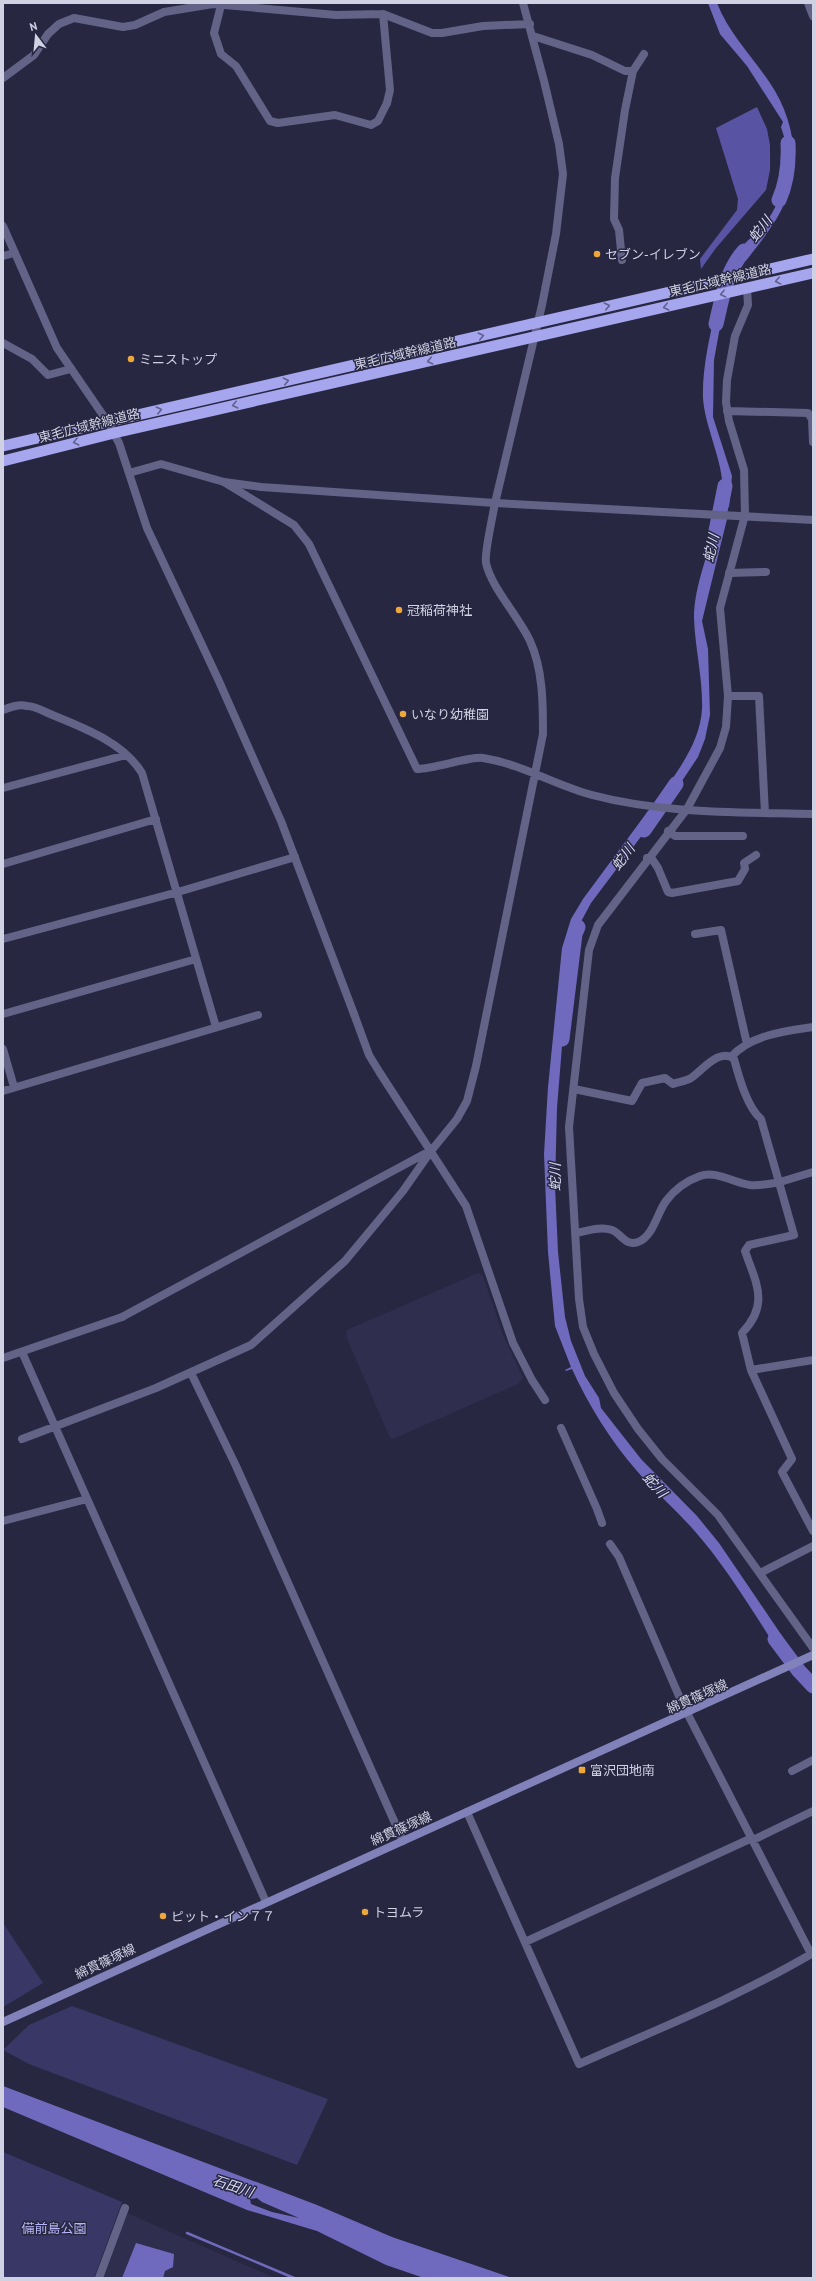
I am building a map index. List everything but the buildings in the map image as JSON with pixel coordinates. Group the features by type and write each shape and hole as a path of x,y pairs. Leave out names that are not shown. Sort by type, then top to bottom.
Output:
{"highway":[{"name":"東毛広域幹線道路","path":"3,446 813,259"},
{"name":"東毛広域幹線道路","path":"3,461 114,433 813,273"}],"main road":[{"name":"綿貫篠塚線","path":"3,2022 811,1656"}],"street":[{"path":"22,1439 192,1373 251,1345 345,1261 403,1190 431,1151 457,1119 466,1101 476,1066 543,734 543,700 536,655 530,640 485,563 495,503 538,323 556,234 564,174 559,144 530,24 523,3"},
{"path":"808,3 813,16"},
{"path":"3,78 34,55 48,34 59,24 74,18 123,27 135,25 164,12 178,9 221,5 336,16 383,14 432,33 442,33 483,26 530,24"},
{"path":"221,5 214,33 221,54 236,66 270,121 278,123 335,115 371,125 378,121 387,103 390,90 383,14"},
{"path":"533,36 592,55 625,71 633,71"},
{"path":"622,260 620,230 614,219 615,178 625,110 633,71 644,54"},
{"path":"3,226 57,348 114,433 130,473 147,528 218,679 295,857 369,1055 466,1206 513,1343 532,1380 545,1400"},
{"path":"3,256 14,253"},
{"path":"745,289 748,305 735,336 727,380 727,411 744,470 746,502 723,593 720,615 728,696 726,727 720,748 687,809 668,831 603,917 591,938 569,1127 579,1299 583,1326 594,1354 614,1393 638,1429 662,1458 718,1515 813,1648"},
{"path":"3,343 32,360 48,375 71,368"},
{"path":"727,411 808,413 812,419 813,442"},
{"path":"130,473 161,464 224,482 262,487 495,503 742,515 813,520"},
{"path":"224,482 294,526 309,544 417,769 481,757 593,795 639,803 677,809 813,814"},
{"path":"729,573 766,572"},
{"path":"728,696 760,696 765,813"},
{"path":"3,710 18,705 28,706 106,740 136,764 142,773 156,819 216,1027"},
{"path":"3,788 126,755"},
{"path":"3,864 156,819"},
{"path":"668,831 675,836 743,836"},
{"path":"647,858 652,859 668,892 672,893 738,881 745,869 744,863 756,855"},
{"path":"3,939 178,892 295,857"},
{"path":"695,934 721,930 747,1044"},
{"path":"3,1014 196,959"},
{"path":"3,1090 258,1015"},
{"path":"731,1057 747,1044 781,1032 813,1027"},
{"path":"3,1049 14,1087"},
{"path":"574,1089 632,1101 642,1083 665,1078 673,1084 691,1078 708,1062 724,1056 734,1059 739,1080 751,1106 761,1119 794,1235 748,1245 745,1251 760,1294 759,1306 750,1325 742,1333 751,1370 792,1460 782,1472 813,1532"},
{"path":"3,1358 122,1317 431,1151"},
{"path":"576,1233 598,1229 613,1230 626,1242 636,1243 645,1239 666,1202 681,1186 701,1175 713,1175 748,1185 760,1186 780,1182 813,1172"},
{"path":"22,1352 266,1902"},
{"path":"751,1370 813,1360"},
{"path":"192,1373 236,1466 403,1841"},
{"path":"561,1428 602,1523"},
{"path":"3,1521 87,1499"},
{"path":"467,1812 579,2064 713,2006 780,1973 812,1953 677,1692 619,1558 610,1544"},
{"path":"760,1574 813,1546"},
{"path":"792,1771 813,1760"},
{"path":"525,1942 813,1811"},
{"path":"99,2278 125,2208"}],"shaded area":[{"path":"757,107 767,129 770,145 770,170 766,190 716,248 701,269 700,259 737,210 738,199 716,128"},
{"path":"478,1273 483,1276 503,1335 523,1378 518,1384 393,1439 390,1438 346,1336 347,1330"},
{"path":"127,2213 275,2278 104,2278"}],"green space":[{"path":"3,1923 43,1983 3,2007"},
{"path":"72,2006 328,2099 297,2165 29,2064 3,2050 29,2025"},
{"name":"備前島公園","path":"3,2152 122,2202 94,2278 3,2278"}],"water":[{"path":"708,3 717,3 734,35 763,73 780,100 792,137 794,155 793,174 789,192 781,210 752,254 744,263 739,266 726,268 745,243 763,227 771,216 782,192 787,167 787,154 781,127 783,122 747,66 720,34"},
{"path":"724,305 714,360 713,417 732,476 729,507 720,506 723,494 720,467 708,425 703,398 705,364 716,307"},
{"path":"717,518 727,519 702,621 708,649 710,715 705,739 698,757 668,802 657,801 686,758 697,734 700,722 702,698 694,618 695,606 699,581"},
{"path":"648,811 658,814 591,903 576,931 567,984 557,1108 555,1186 558,1252 565,1317 571,1341 585,1376 599,1398 601,1408 641,1459 697,1516 719,1543 793,1652 782,1657 739,1590 716,1558 692,1528 650,1486 609,1435 593,1409 572,1369 565,1370 571,1367 555,1326 548,1252 544,1154 548,1087 562,948 571,919 583,899"},
{"path":"805,1667 813,1676 813,1690 795,1671"},
{"name":"石田川","path":"3,2086 317,2205 392,2237 512,2278 424,2278 386,2265 317,2231 247,2210 3,2107","holes":["257,2198 262,2202 299,2218 272,2212 251,2204 250,2199"]},
{"path":"136,2243 174,2254 173,2267 165,2271 163,2278 122,2278"}],"waterway":[{"name":"蛇川","path":"779,200 787,172 788,143"},
{"name":"蛇川","path":"716,324 729,276 733,267 744,251"},
{"name":"蛇川","path":"716,531 725,486"},
{"name":"蛇川","path":"644,830 676,784"},
{"name":"蛇川","path":"562,1039 575,934 578,927"},
{"name":"蛇川","path":"775,1639 799,1671 813,1686"},
{"path":"187,2233 294,2278"}],"place":[{"name":"セブン-イレブン","path":"597,254"},
{"name":"ミニストップ","path":"131,359"},
{"name":"冠稲荷神社","path":"399,610"},
{"name":"いなり幼稚園","path":"403,714"},
{"name":"富沢団地南","path":"582,1770"},
{"name":"トヨムラ","path":"365,1912"},
{"name":"ピット・イン７７","path":"163,1916"}]}
